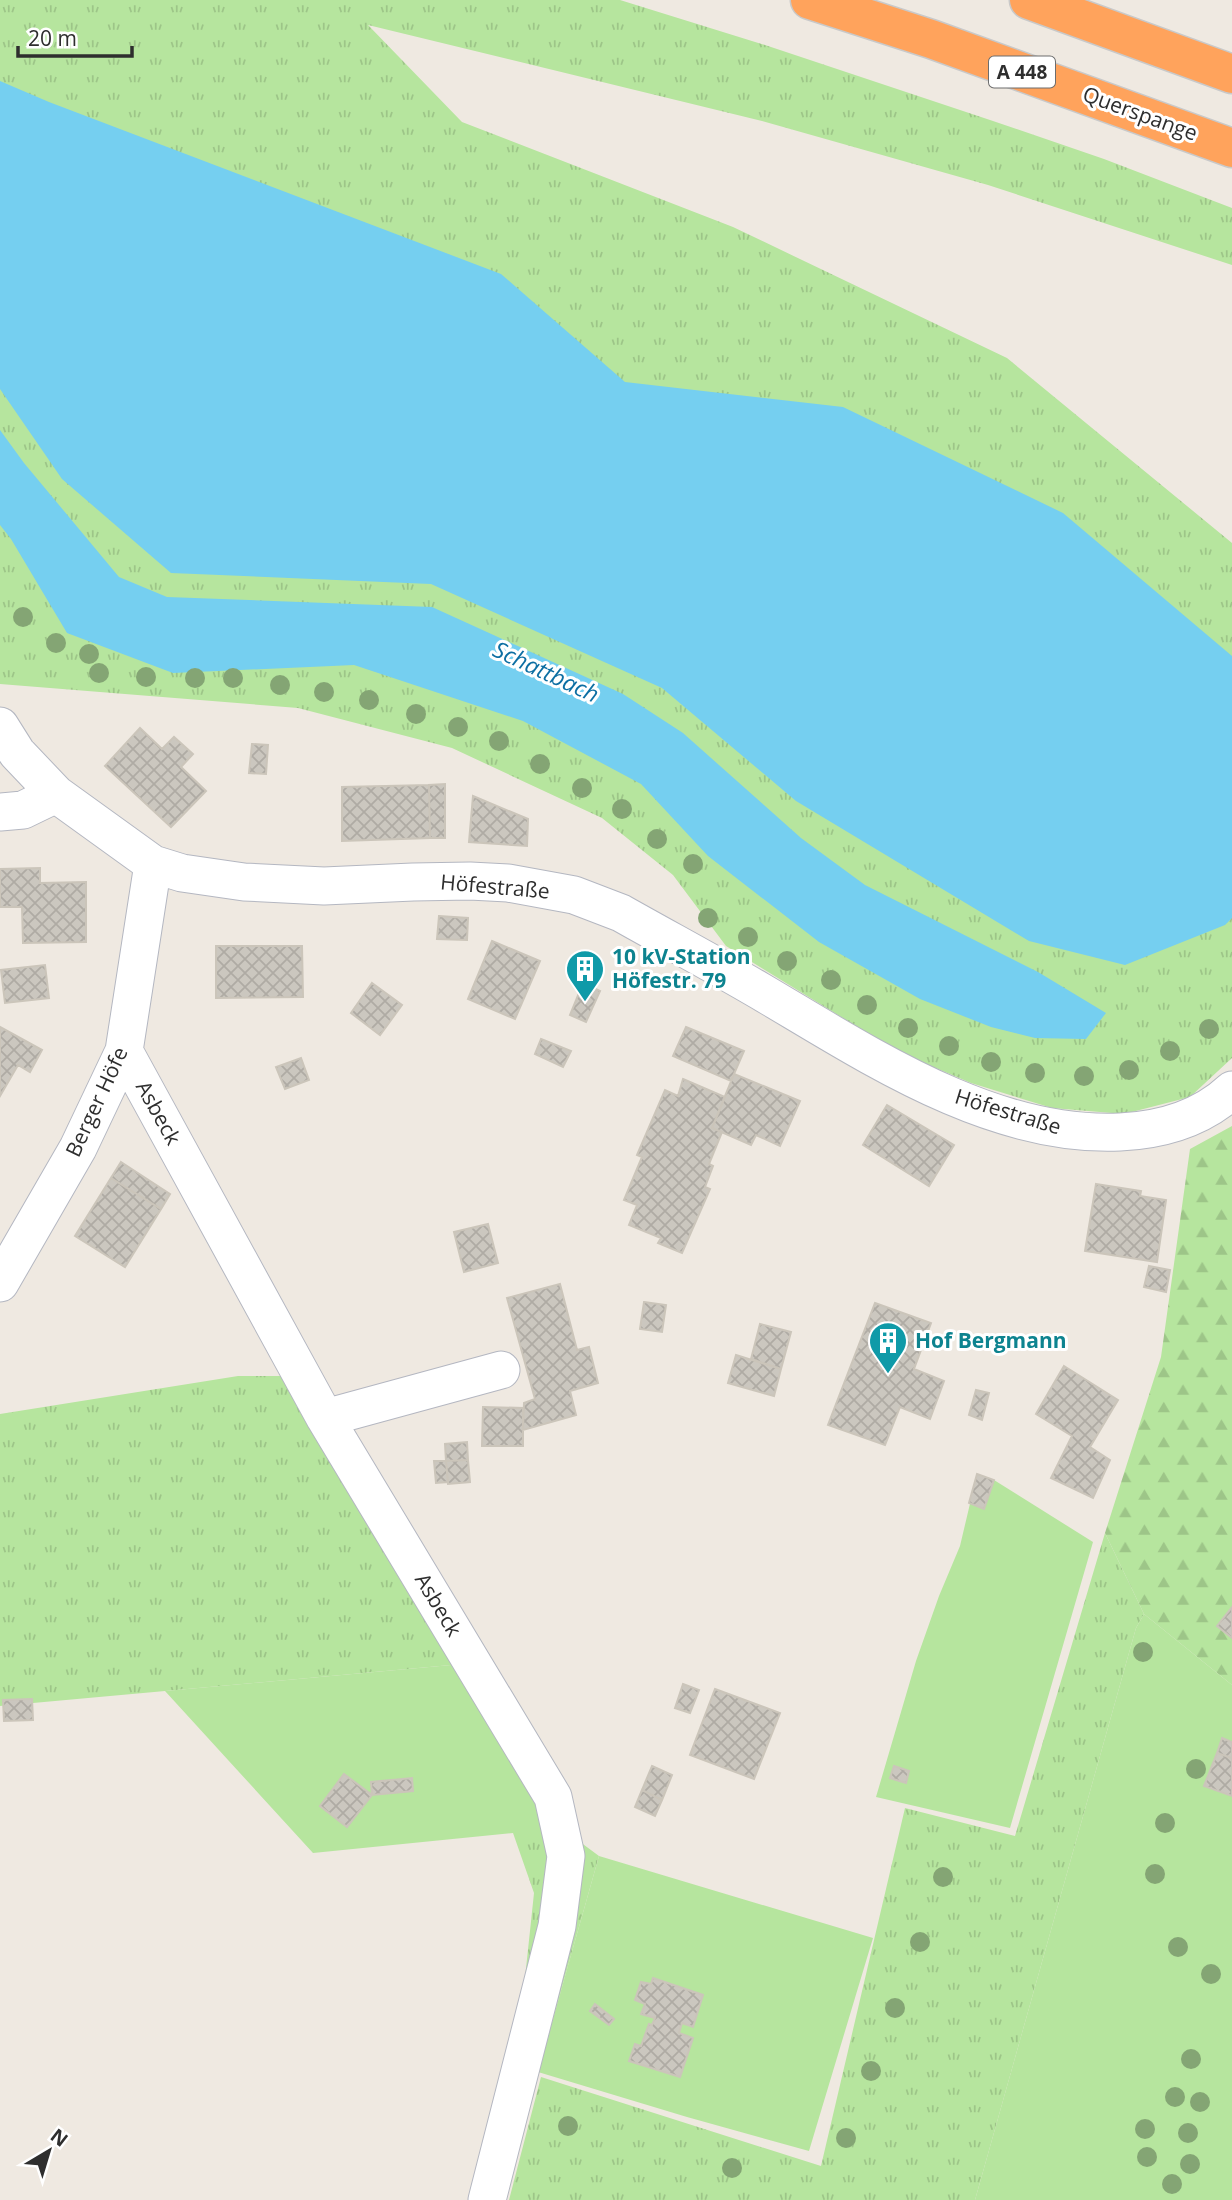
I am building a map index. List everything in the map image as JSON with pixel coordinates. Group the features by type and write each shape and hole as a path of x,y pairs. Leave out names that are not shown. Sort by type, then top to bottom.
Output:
{"highway":[{"name":"Querspange","path":"810,0 931,39 1232,148"},
{"path":"1029,0 1232,74"}],"street":[{"name":"Höfestraße","path":"0,726 17,753 57,794 153,864 182,873 244,882 324,886 470,881 543,888 574,895 621,913 922,1083 1044,1127 1104,1133 1152,1129 1190,1118 1232,1090"},
{"path":"0,812 23,810 57,794"},
{"name":"Berger Höfe","path":"0,1283 78,1148 124,1051 153,864"},
{"name":"Asbeck","path":"124,1051 324,1418 553,1797 566,1856 558,1926 486,2200"},
{"path":"324,1418 500,1370"}],"green space":[{"path":"0,0 620,0 993,121 1104,159 1232,208 1232,265 988,185 762,121 368,25 462,122 733,227 1007,358 1232,543 1232,1058 1190,1097 1124,1114 1052,1108 971,1083 898,1052 726,946 673,875 602,818 452,748 298,708 0,684"},
{"path":"1232,1126 1232,1685 1144,1614 1105,1533 1161,1357 1190,1149"},
{"path":"238,1376 281,1376 462,1664 0,1706 0,1414"},
{"path":"977,1474 994,1480 1093,1542 1010,1828 876,1797 916,1661 960,1546"},
{"path":"1105,1533 1144,1614 1136,1628 975,2200 509,2200 541,2077 821,2166 905,1808 1015,1836"},
{"path":"1144,1614 1232,1685 1232,2200 975,2200 1136,1628"},
{"path":"462,1664 527,1778 551,1833 513,1833 313,1853 165,1691"},
{"path":"513,1833 568,1833 599,1856 538,2072 472,2200 525,1978 534,1893"},
{"path":"599,1856 873,1938 809,2151 538,2072"}],"water":[{"path":"0,81 501,274 625,382 843,407 1063,513 1232,656 1232,918 1225,925 1125,965 1029,941 796,801 662,688 431,584 171,573 62,479 0,389"},
{"name":"Schattbach","path":"0,430 24,463 119,577 167,597 432,607 623,694 683,733 801,838 865,885 1038,972 1106,1013 1086,1039 1035,1038 991,1027 920,999 819,942 708,856 641,784 523,721 354,665 173,673 67,633 0,525"}],"building":[{"path":"140,728 162,749 174,737 193,754 181,767 206,791 171,827 105,766"},
{"path":"252,744 268,745 266,774 249,773"},
{"path":"445,784 445,838 430,838 429,785"},
{"path":"429,785 430,838 342,841 342,787"},
{"path":"473,796 528,819 527,846 469,842"},
{"path":"40,868 40,883 86,882 86,942 23,943 22,907 0,907 0,869"},
{"path":"439,916 468,918 467,940 437,939"},
{"path":"492,941 540,961 515,1019 468,999"},
{"path":"216,946 302,946 303,997 216,998"},
{"path":"45,965 49,998 5,1003 1,970"},
{"path":"372,983 402,1005 380,1035 351,1013"},
{"name":"10 kV-Station Höfestr. 79","path":"583,983 600,991 586,1022 570,1015"},
{"path":"0,1027 42,1050 30,1072 18,1065 0,1096"},
{"path":"686,1027 744,1051 731,1081 673,1056"},
{"path":"541,1039 571,1051 563,1067 535,1054"},
{"path":"301,1058 309,1080 285,1089 276,1067"},
{"path":"734,1074 800,1101 780,1146 756,1135 751,1145 712,1128"},
{"path":"683,1079 725,1097 712,1128 722,1132 709,1164 713,1166 705,1187 710,1189 682,1253 658,1243 661,1238 629,1225 637,1205 624,1200 642,1157 637,1155 665,1090 678,1096"},
{"path":"887,1105 954,1145 929,1186 863,1145"},
{"path":"121,1162 170,1194 161,1209 111,1178"},
{"path":"111,1178 161,1209 125,1267 75,1236"},
{"path":"1096,1184 1141,1191 1140,1196 1166,1200 1157,1262 1085,1251"},
{"path":"488,1224 498,1263 464,1272 454,1232"},
{"path":"1149,1266 1170,1270 1166,1292 1144,1287"},
{"path":"560,1284 577,1350 589,1347 598,1383 570,1391 576,1415 523,1430 524,1403 535,1399 507,1298"},
{"path":"644,1302 666,1305 662,1332 640,1329"},
{"name":"Hof Bergmann","path":"875,1303 931,1323 914,1369 944,1381 930,1419 900,1407 885,1445 828,1425"},
{"path":"760,1324 791,1332 781,1369 751,1359"},
{"path":"736,1355 781,1369 774,1396 728,1383"},
{"path":"1064,1366 1118,1400 1090,1447 1110,1460 1093,1498 1051,1478 1072,1436 1036,1414"},
{"path":"976,1390 989,1393 982,1420 969,1415"},
{"path":"483,1407 523,1408 523,1446 482,1446"},
{"path":"467,1442 468,1460 446,1461 445,1444"},
{"path":"468,1460 470,1482 448,1484 446,1461"},
{"path":"434,1461 446,1461 448,1482 436,1483"},
{"path":"977,1474 994,1480 984,1509 969,1503"},
{"path":"1232,1607 1232,1638 1217,1626"},
{"path":"683,1684 699,1690 690,1713 675,1708"},
{"path":"715,1689 780,1713 754,1779 690,1755"},
{"path":"32,1699 33,1720 4,1721 3,1700"},
{"path":"1222,1738 1232,1742 1232,1758 1217,1753"},
{"path":"1217,1753 1232,1758 1232,1796 1204,1786"},
{"path":"652,1766 672,1775 662,1800 642,1790"},
{"path":"894,1766 909,1771 906,1783 890,1778"},
{"path":"344,1774 372,1795 347,1827 320,1806"},
{"path":"412,1778 413,1791 372,1795 371,1782"},
{"path":"642,1790 662,1800 655,1816 635,1807"},
{"path":"653,1978 703,1995 693,2027 682,2023 679,2033 693,2038 680,2077 629,2061 635,2044 641,2046 649,2024 652,2025 655,2018 641,2014 645,2004 635,2000 641,1982 651,1984"},
{"path":"595,2004 614,2019 609,2025 590,2011"}],"place":[{"name":"10 kV-Station Höfestr. 79","path":"585,1003"},
{"name":"Hof Bergmann","path":"888,1375"}]}
